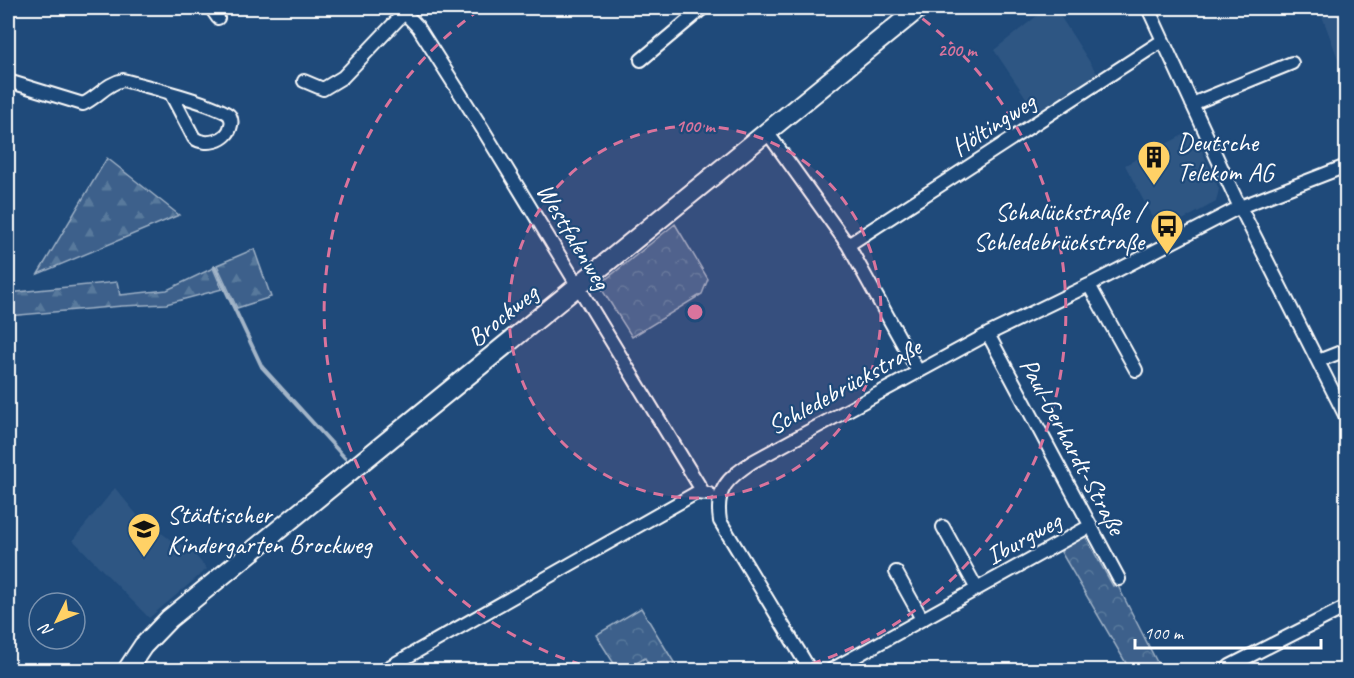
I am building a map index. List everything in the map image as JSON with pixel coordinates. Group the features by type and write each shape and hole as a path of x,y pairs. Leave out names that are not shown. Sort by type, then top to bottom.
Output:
{"street":[{"path":"211,8 218,18"},
{"path":"641,60 703,8"},
{"name":"Brockweg","path":"127,670 143,646 169,619 919,8"},
{"path":"1148,8 1240,207 1347,417"},
{"path":"304,81 323,89 343,76 403,10"},
{"name":"Westfalenweg","path":"403,10 418,27 478,120 703,492"},
{"name":"Höltingweg","path":"848,245 1162,41"},
{"path":"1192,104 1292,63"},
{"path":"8,81 83,104 92,100 112,82 123,80 171,94 224,111 230,116 231,125 226,135 208,143 200,143 194,138 171,94"},
{"path":"767,132 848,245 918,371"},
{"name":"Schledebrückstraße","path":"719,496 735,473 752,462 988,334 1240,207 1347,166"},
{"path":"1089,285 1136,370"},
{"name":"Paul-Gerhardt-Straße","path":"988,334 1119,579"},
{"path":"1318,361 1347,350"},
{"path":"384,670 696,493 703,492 719,496 720,521 810,670"},
{"name":"Iburgweg","path":"831,670 1090,526"},
{"name":"Iburgweg","path":"943,527 977,589"},
{"path":"896,572 922,619"},
{"path":"1226,670 1347,607"}],"shaded area":[{"path":"1047,8 1055,8 1098,75 1037,114 994,50"},
{"path":"1319,8 1346,8 1346,80"},
{"path":"1193,130 1219,189 1216,202 1160,232 1125,165"},
{"name":"Städtischer Kindergarten Brockweg","path":"115,488 138,516 171,540 189,548 207,569 149,618 73,540"}],"green space":[{"path":"107,158 179,215 38,274"},
{"path":"675,224 708,279 702,294 632,337 599,285"},
{"path":"254,249 271,297 237,308 217,265"},
{"path":"213,268 222,289 166,304 8,316 8,293 117,282 120,295 167,290"},
{"path":"1084,534 1113,586 1117,584 1161,670 1130,670 1061,552 1064,546"},
{"path":"641,608 675,664 664,670 652,670 645,658 625,670 618,670 596,635"}],"waterway":[{"path":"215,267 262,367 345,458"}],"place":[{"name":"Deutsche Telekom AG","path":"1154,186"},
{"name":"Schalückstraße / Schledebrückstraße","path":"1167,255"},
{"name":"Städtischer Kindergarten Brockweg","path":"144,558"}]}
